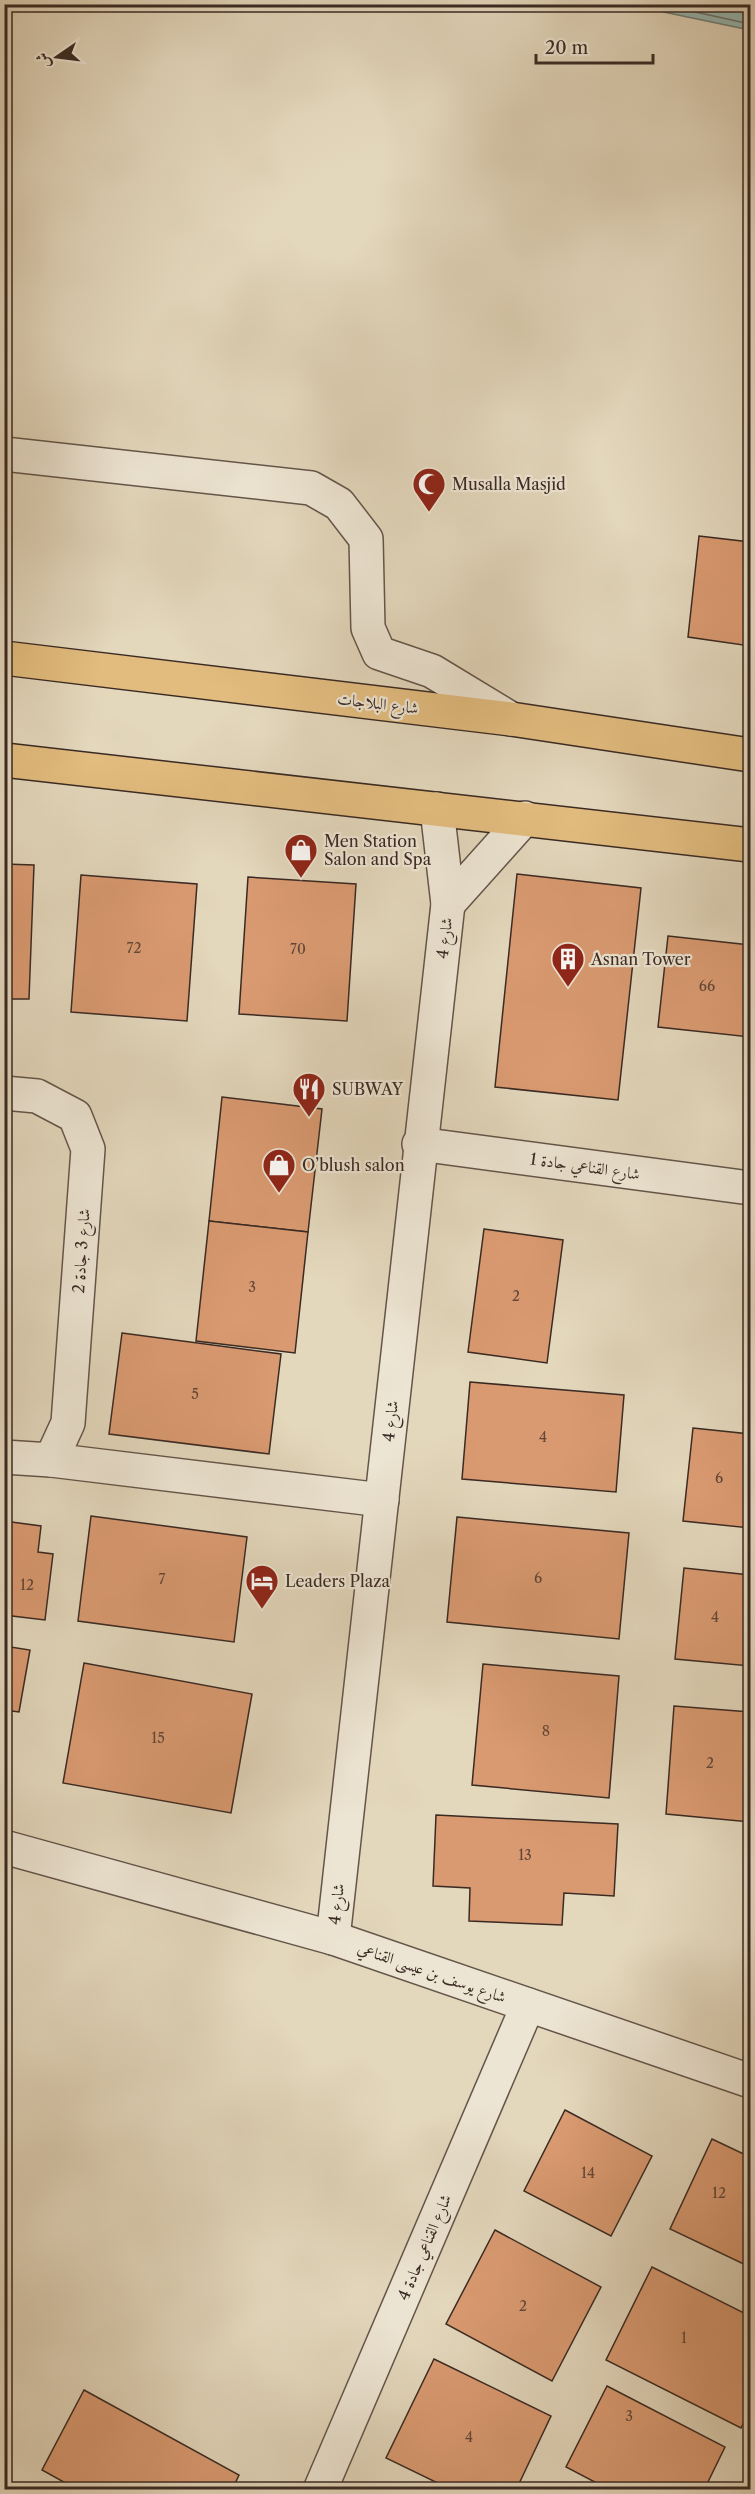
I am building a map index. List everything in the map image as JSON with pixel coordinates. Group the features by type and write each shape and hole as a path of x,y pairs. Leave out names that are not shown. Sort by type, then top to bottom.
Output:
{"main road":[{"name":"شارع البلاجات","path":"4,658 511,719 750,755"},
{"path":"4,760 750,845"}],"street":[{"path":"4,454 311,488 339,504 366,538 368,628 379,653 432,671 511,719"},
{"name":"شارع 4","path":"333,1938 419,1144 448,904 437,808"},
{"name":"شارع 4","path":"448,904 525,818"},
{"name":"شارع 3 جادة 2","path":"4,1093 37,1096 75,1116 88,1149 68,1423 51,1460"},
{"name":"شارع القناعي جادة 1","path":"419,1144 750,1188"},
{"path":"4,1457 51,1460 382,1500"},
{"name":"شارع يوسف بن عيسى القناعي","path":"4,1847 333,1938 750,2081"},
{"name":"شارع القناعي جادة 4","path":"320,2490 528,2005"}],"water":[{"path":"630,5 750,5 750,30"}],"building":[{"path":"699,536 750,542 750,646 688,637"},
{"path":"4,864 34,865 29,999 4,999"},
{"name":"Asnan Tower","path":"517,874 641,888 618,1100 495,1087"},
{"path":"81,875 197,884 187,1021 71,1012"},
{"path":"248,877 356,884 347,1021 239,1014"},
{"path":"668,936 750,945 750,1037 658,1027"},
{"path":"222,1097 322,1109 308,1232 209,1221"},
{"path":"209,1221 308,1232 295,1353 196,1341"},
{"path":"484,1229 563,1240 547,1363 468,1352"},
{"path":"122,1333 281,1354 269,1454 109,1434"},
{"path":"470,1382 624,1395 616,1492 462,1479"},
{"path":"693,1428 750,1434 750,1528 683,1521"},
{"path":"91,1516 247,1537 234,1642 78,1621"},
{"path":"457,1517 629,1533 619,1639 447,1622"},
{"path":"4,1521 41,1526 38,1552 53,1554 45,1620 4,1615"},
{"path":"684,1568 750,1575 750,1666 675,1659"},
{"path":"4,1646 30,1650 19,1712 4,1710"},
{"path":"84,1663 252,1694 231,1813 63,1783"},
{"path":"483,1664 619,1676 609,1798 472,1785"},
{"path":"674,1706 750,1712 750,1822 666,1814"},
{"path":"436,1815 618,1824 614,1896 564,1893 562,1925 469,1921 470,1888 433,1886"},
{"path":"565,2110 652,2156 611,2236 524,2191"},
{"path":"712,2139 750,2157 750,2267 670,2229"},
{"path":"495,2230 601,2287 552,2381 446,2324"},
{"path":"652,2267 750,2316 750,2409 741,2428 606,2360"},
{"path":"434,2359 551,2416 516,2490 452,2490 386,2458"},
{"path":"607,2386 725,2447 704,2490 610,2490 566,2467"},
{"path":"84,2390 239,2475 232,2490 78,2490 42,2470"}],"place":[{"name":"Musalla Masjid","path":"429,513"},
{"name":"Men Station Salon and Spa","path":"301,879"},
{"name":"Asnan Tower","path":"568,988"},
{"name":"SUBWAY","path":"309,1118"},
{"name":"O’blush salon","path":"279,1194"},
{"name":"Leaders Plaza","path":"262,1610"}]}
